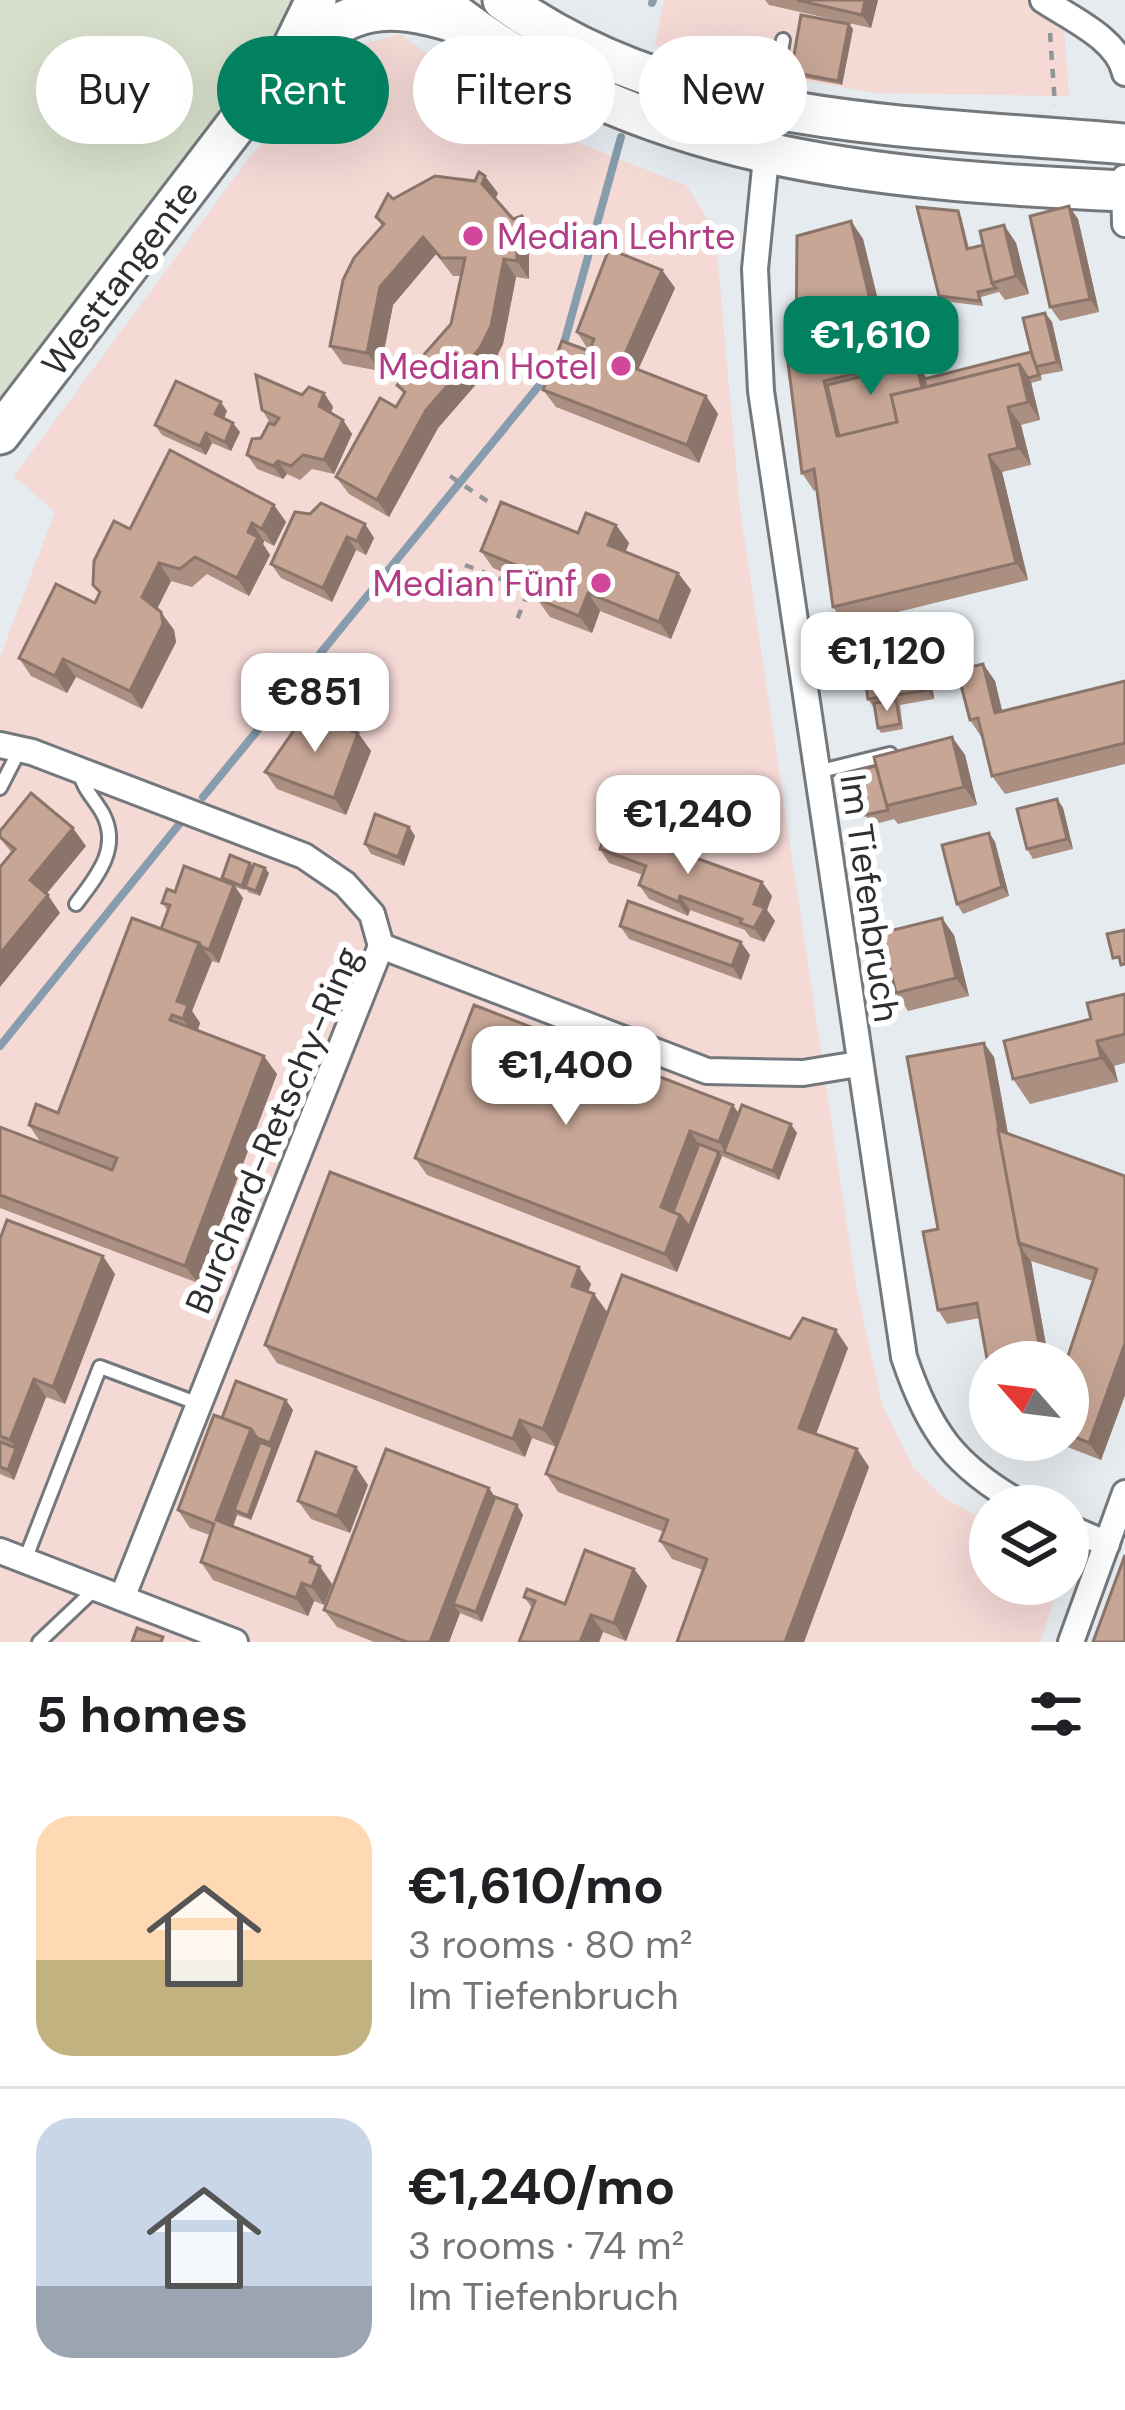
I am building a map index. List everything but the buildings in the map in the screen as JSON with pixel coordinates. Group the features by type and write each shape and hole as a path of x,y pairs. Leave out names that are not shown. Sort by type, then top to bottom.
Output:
{"main road":[{"name":"Westtangente","path":"298,36 316,0"},
{"path":"437,0 483,36"},
{"path":"503,0 573,44 639,74"},
{"path":"318,36 353,12 399,4 458,23 480,36"},
{"path":"615,109 640,120 765,153 896,172 1125,195"},
{"path":"807,111 1125,144"},
{"name":"Westtangente","path":"0,434 222,144"}],"street":[{"path":"1045,2 1124,64"},
{"name":"Im Tiefenbruch","path":"766,144 755,269 759,369 904,1357 922,1410 948,1451 989,1485"},
{"path":"10,747 304,856 345,884 372,914 381,946"},
{"name":"Burchard-Retschy-Ring","path":"122,1598 381,946 707,1072 803,1073 858,1064"},
{"path":"1071,1642 1125,1493"},
{"path":"1089,1536 1107,1544"},
{"path":"12,1556 222,1640"}],"lane":[{"path":"0,788 10,747"},
{"path":"815,772 897,752"},
{"path":"76,904 106,864 109,839 105,817 82,785 79,771"},
{"path":"12,1556 100,1367 199,1404"},
{"path":"39,1642 96,1588"}],"path":[{"path":"1045,2 1058,138"},
{"path":"450,476 471,495 493,505"},
{"path":"465,565 529,590 516,622"}],"shaded area":[{"path":"664,0 1062,0 1069,96 875,93 807,81 807,36 657,36"},
{"path":"400,34 413,43 413,144 582,144 687,186 715,231 740,509 856,1286 882,1404 913,1467 944,1498 969,1512 969,1605 1052,1605 1040,1642 0,1642 0,657 55,512 14,476 263,144 389,144 389,37"}],"green space":[{"path":"0,0 300,0 274,36 217,36 217,116 0,410"}],"waterway":[{"path":"563,347 621,137"},
{"path":"203,797 555,366"},
{"path":"0,1046 181,822"}],"place":[{"name":"Median Lehrte","path":"473,236"},
{"name":"Median Hotel","path":"621,366"},
{"name":"Median Fünf","path":"601,583"}]}
